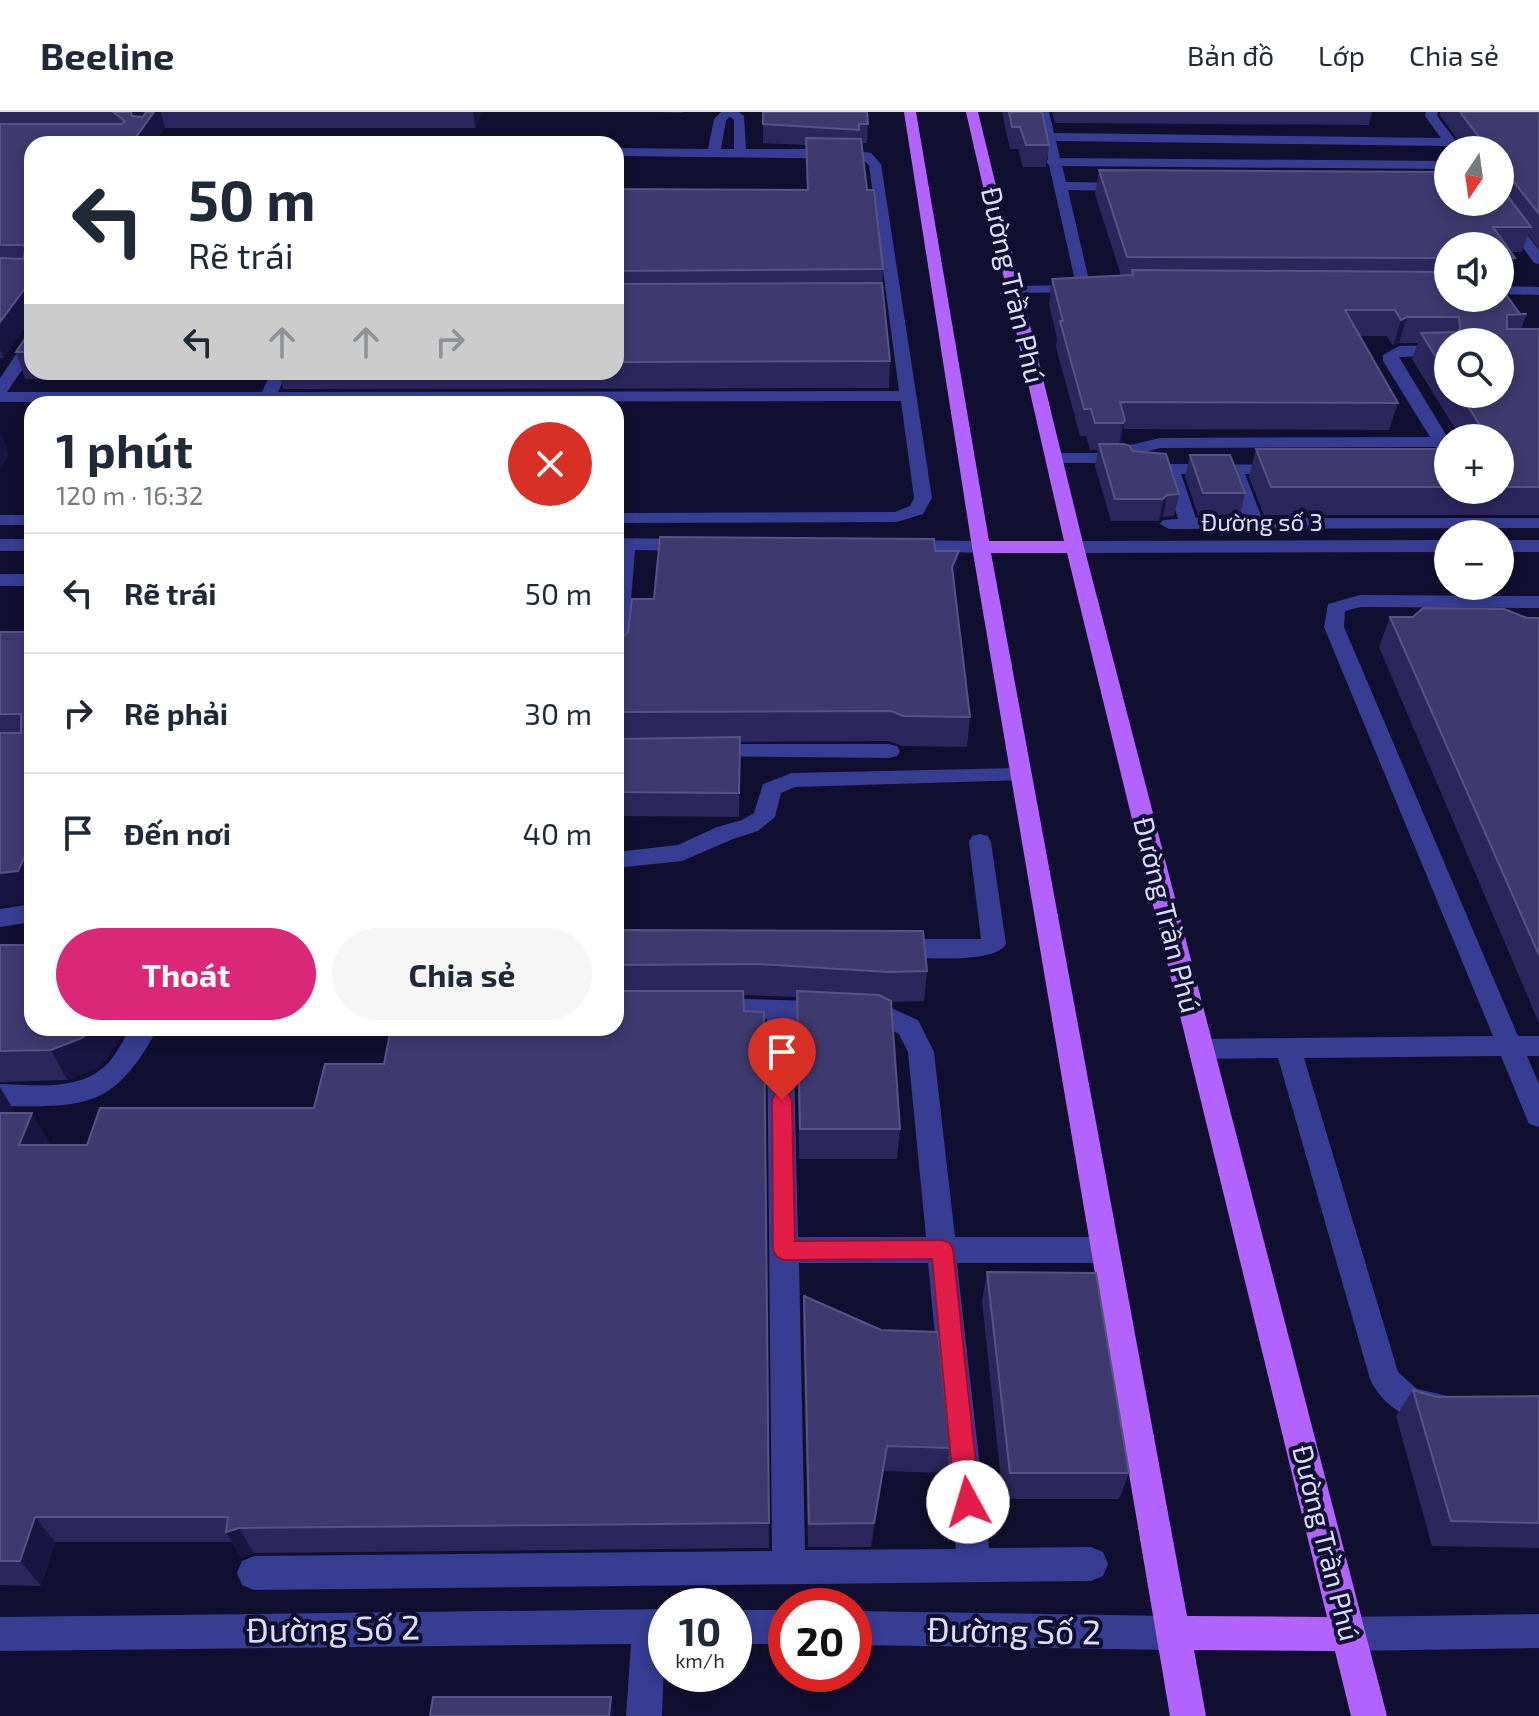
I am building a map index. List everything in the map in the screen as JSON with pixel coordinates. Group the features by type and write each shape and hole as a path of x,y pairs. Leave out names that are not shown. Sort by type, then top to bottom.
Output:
{"main road":[{"path":"910,112 981,547 1188,1716"},
{"name":"Đường Trần Phú","path":"972,112 1075,547 1369,1716"},
{"path":"981,547 1075,547"},
{"path":"1174,1633 1349,1634"}],"street":[{"path":"714,152 720,119 730,112 740,119 740,152"},
{"path":"1014,289 1092,289 1058,186 1043,112"},
{"path":"1432,112 1431,116 1446,136"},
{"path":"1212,125 1233,170"},
{"path":"1048,137 1375,141 1434,145"},
{"path":"1132,138 1146,175"},
{"path":"1375,141 1398,177"},
{"path":"624,152 844,153 866,156 875,164 889,301 910,396 923,498 917,510 897,517 624,518"},
{"path":"1052,162 1146,175"},
{"path":"1058,186 1146,175 1233,170 1434,165"},
{"path":"1507,216 1539,260"},
{"path":"1514,290 1539,291"},
{"path":"1434,350 1399,351 1391,355 1391,361 1434,429"},
{"path":"0,390 24,355"},
{"path":"624,398 910,396"},
{"path":"0,397 24,397"},
{"path":"1123,458 1132,450 1160,443 1434,447"},
{"path":"1054,458 1123,458 1144,466 1171,469 1295,469"},
{"path":"1171,469 1189,524"},
{"path":"1234,469 1255,524"},
{"path":"0,520 24,520"},
{"path":"1169,524 1539,523"},
{"path":"624,544 703,545"},
{"path":"0,545 24,545"},
{"path":"888,546 981,547"},
{"name":"Đường số 3","path":"1075,547 1434,546"},
{"path":"1514,546 1539,546"},
{"path":"0,580 24,580"},
{"path":"1537,606 1360,601 1335,608 1334,627 1539,1116"},
{"path":"692,751 889,751"},
{"path":"624,859 682,853 725,833 750,826 764,817 771,789 792,780 1021,775"},
{"path":"877,948 985,948 994,944 980,842"},
{"path":"0,918 24,914"},
{"path":"679,1009 880,1013 909,1027 921,1052 974,1565"},
{"path":"780,1009 789,1567"},
{"path":"0,1095 72,1094 103,1085 121,1067 140,1036"},
{"path":"1287,1046 1385,1379 1398,1397 1419,1406 1464,1406"},
{"path":"1201,1049 1539,1046"},
{"path":"784,1250 1105,1250"},
{"path":"254,1573 1091,1564"},
{"name":"Đường Số 2","path":"0,1634 648,1625"},
{"name":"Đường Số 2","path":"872,1628 1174,1633"},
{"path":"1349,1634 1539,1631"},
{"path":"644,1716 648,1690"}],"building":[{"path":"113,112 131,112 132,116 143,117 146,112 154,112 137,136 24,136 24,246 0,245 0,124 122,124 125,121"},
{"path":"763,112 867,112 868,124 859,124 859,130 763,124"},
{"path":"1009,112 1042,112 1049,145 1026,145 1020,127 1012,127"},
{"path":"1460,112 1539,112 1539,214 1514,182 1514,136 1478,136"},
{"path":"806,138 861,139 867,190 874,190 883,269 624,271 624,189 808,190"},
{"path":"1099,170 1434,172 1434,216 1514,216 1514,205 1531,227 1493,227 1497,232 1434,232 1434,258 1127,257"},
{"path":"24,255 24,290 0,322 0,258 23,259"},
{"path":"1132,270 1434,272 1434,312 1514,312 1514,306 1520,314 1527,314 1507,315 1507,328 1460,328 1459,317 1407,317 1401,320 1395,310 1345,310 1398,403 1120,402 1125,420 1123,423 1095,423 1091,409 1084,409 1052,279 1133,275"},
{"path":"882,283 890,361 624,362 624,284"},
{"path":"1514,329 1539,329 1539,487 1514,487 1514,424 1479,424 1469,408 1514,408"},
{"path":"1421,333 1434,333 1434,354"},
{"path":"24,340 24,352 16,352"},
{"path":"1099,444 1124,444 1130,446 1132,451 1166,454 1179,494 1167,495 1163,499 1115,499"},
{"path":"1256,449 1434,449 1434,487 1271,487"},
{"path":"1190,455 1230,455 1245,493 1203,493"},
{"path":"660,537 934,539 935,551 959,551 952,567 970,717 903,716 891,711 624,712 624,636 628,632 632,599 654,599"},
{"path":"1423,608 1504,609 1527,618 1539,618 1539,955 1390,617 1413,617"},
{"path":"0,632 24,632 24,858 18,871 0,873 0,733 21,733 21,714 0,714"},
{"path":"740,737 739,793 624,792 624,739"},
{"path":"624,930 923,931 927,971 889,972 757,964 624,965"},
{"path":"0,945 24,945 24,1036 84,1036 51,1050 0,1051"},
{"path":"624,991 743,991 744,1011 764,1012 769,1523 239,1528 226,1532 228,1517 35,1517 20,1561 0,1561 0,1113 32,1113 19,1145 87,1145 100,1108 314,1108 325,1064 384,1064 389,1036 624,1036"},
{"path":"797,991 879,995 891,1001 900,1129 800,1129"},
{"path":"987,1272 1096,1273 1129,1473 1010,1473"},
{"path":"804,1296 881,1330 938,1332 950,1448 887,1446 874,1523 809,1524"},
{"path":"1413,1390 1436,1397 1539,1396 1539,1523 1451,1521"},
{"path":"433,1697 611,1697 609,1716 430,1716"}],"route":[{"path":"782,1100 784,1250 942,1249 968,1502"}]}
